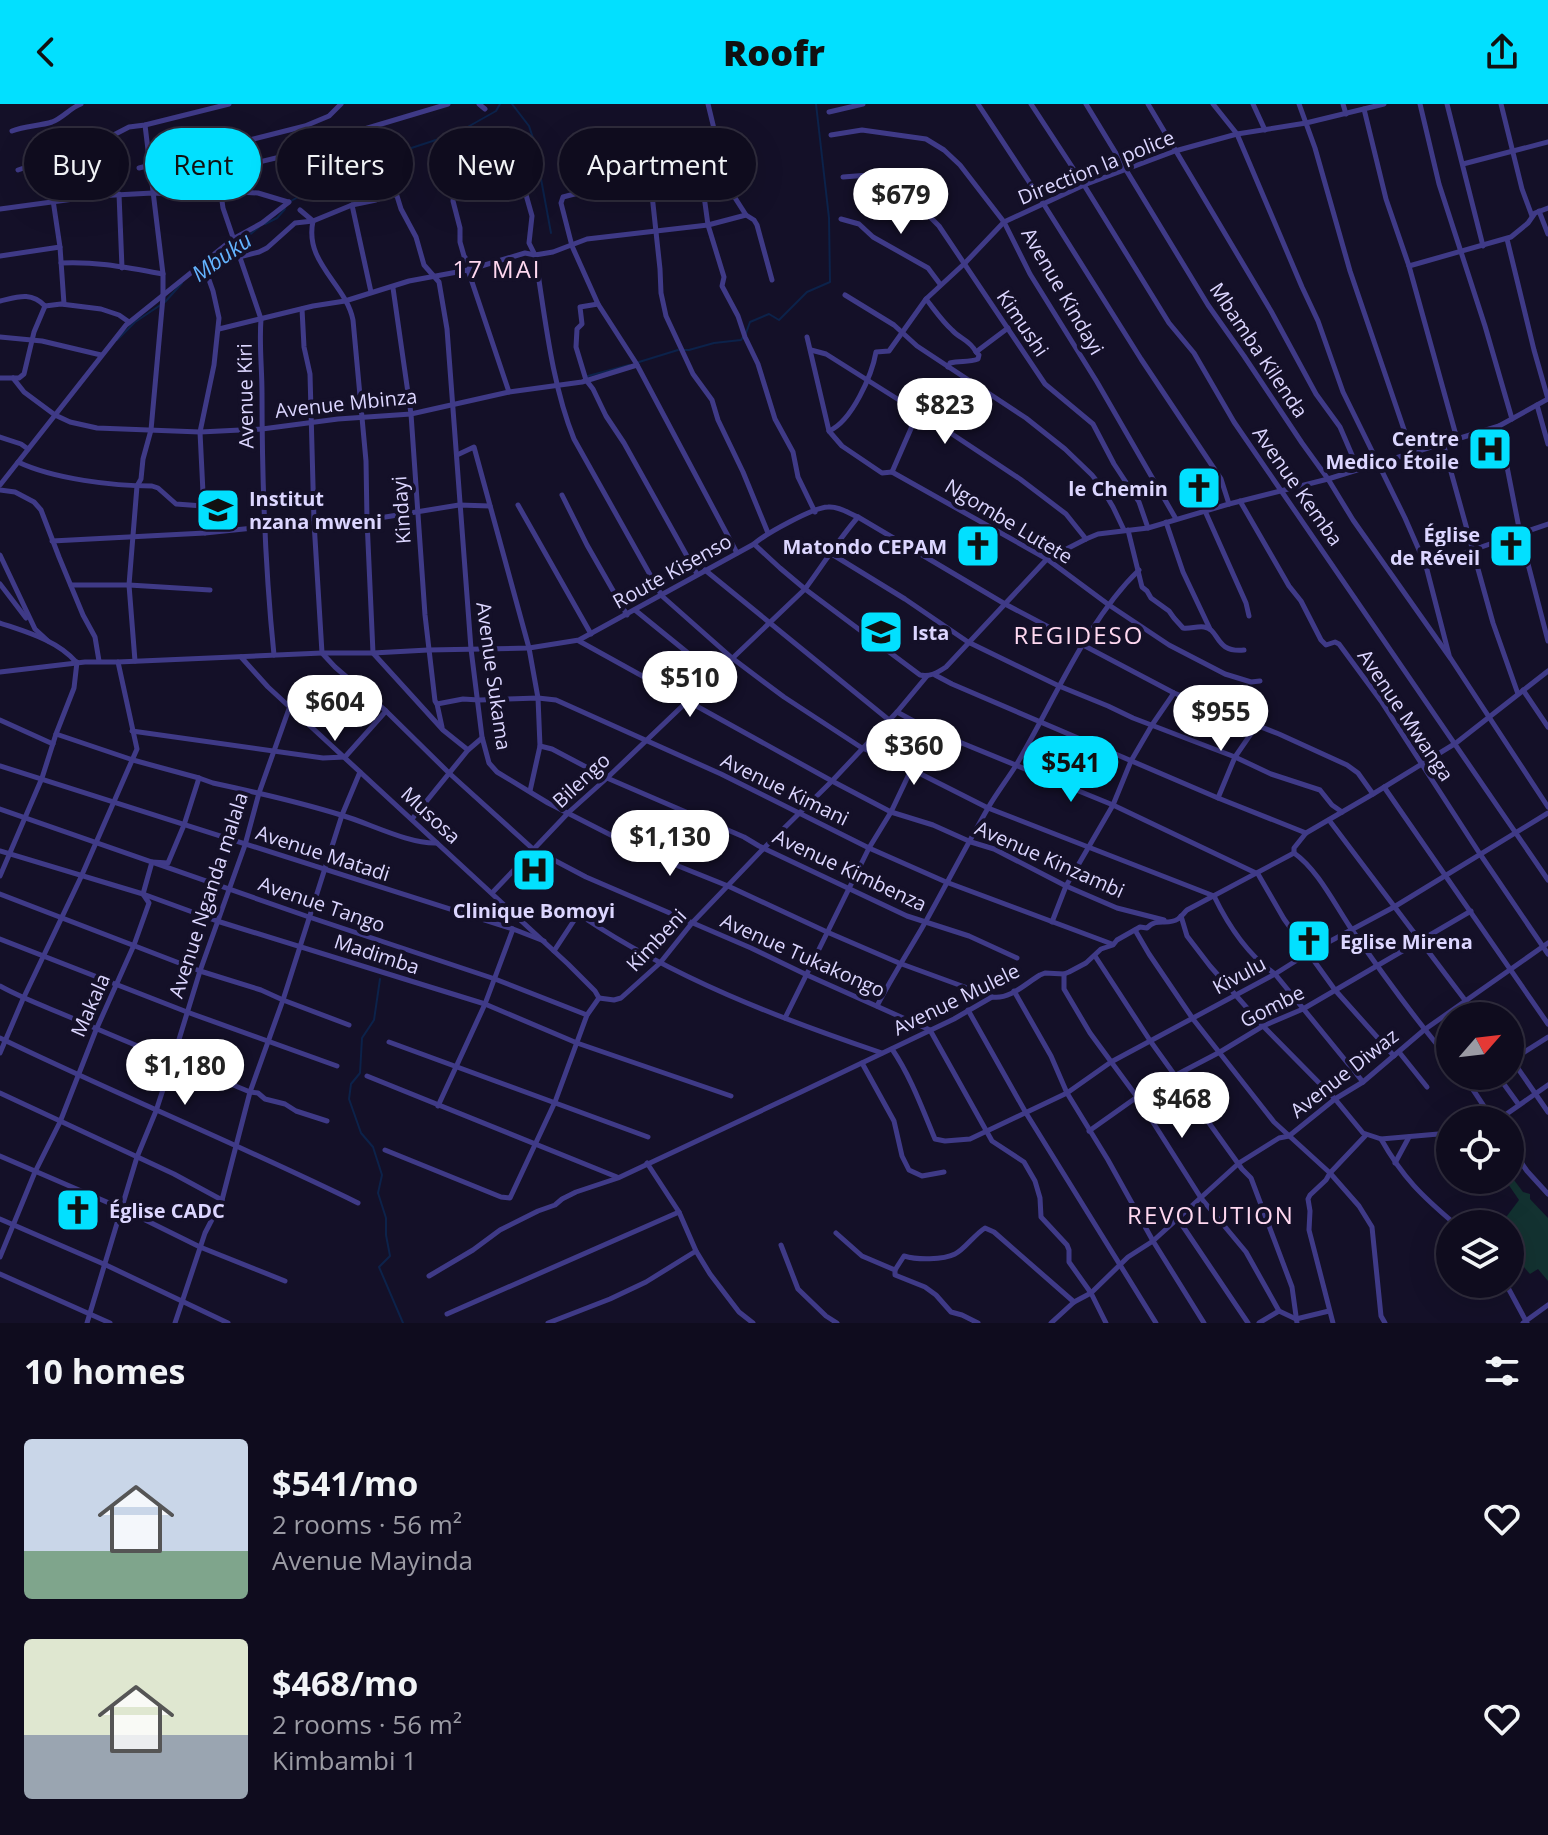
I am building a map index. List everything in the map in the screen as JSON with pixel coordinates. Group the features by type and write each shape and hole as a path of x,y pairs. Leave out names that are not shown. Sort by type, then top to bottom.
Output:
{"street":[{"path":"12,131 55,121 81,104"},
{"path":"18,170 102,141 129,127 229,104"},
{"path":"261,137 305,126 329,116 341,104"},
{"path":"261,162 305,151 351,133 448,104"},
{"path":"479,104 485,109"},
{"path":"708,104 716,137 714,160 746,215 757,225 772,280"},
{"path":"829,112 863,104"},
{"path":"978,104 1221,479 1229,504"},
{"name":"Avenue Kemba","path":"1031,104 1169,323 1194,353 1234,422 1548,880"},
{"name":"Mbamba Kilenda","path":"1086,104 1208,305 1451,659 1548,810"},
{"path":"1148,104 1271,311 1316,394 1340,427 1352,455 1352,470"},
{"path":"1213,104 1237,134 1318,321 1343,392 1426,566 1451,659"},
{"path":"1253,104 1265,130"},
{"path":"1299,104 1350,271 1412,453"},
{"path":"1343,104 1346,114"},
{"name":"Direction la police","path":"829,431 842,423 864,388 876,352 889,351 926,299 1004,222 1084,185 1175,151 1237,134 1306,123 1384,104"},
{"path":"1420,104 1439,184 1512,419"},
{"path":"1447,104 1483,246"},
{"path":"1501,104 1532,217"},
{"path":"1364,109 1386,199 1409,266 1457,439"},
{"name":"Avenue Kindayi","path":"831,135 862,130 931,140 960,165 1004,222 1030,274 1176,519"},
{"path":"1463,164 1548,142"},
{"path":"139,168 145,166"},
{"name":"Kimushi","path":"843,177 882,174 894,178 939,226 1045,384 1093,424 1142,508 1148,528"},
{"path":"99,661 95,637 52,541 44,515 34,502 1,489 18,462 58,416 129,322 233,239 262,223 289,202 261,194"},
{"name":"Avenue Sukama","path":"352,205 396,194 416,237 424,265 439,282 447,329 471,649 482,737 489,763 497,772 530,791 646,853 728,886 899,963 992,997"},
{"path":"0,209 53,200 64,304"},
{"path":"119,200 122,268"},
{"path":"135,661 129,585 137,486 151,430 163,297 154,200"},
{"name":"Avenue Kiri","path":"222,200 261,319 267,591 274,655"},
{"path":"453,200 460,242 471,266 468,270 509,392"},
{"path":"527,200 532,216 529,243 535,255 566,419 574,439 662,596 732,658 784,697 862,748 988,808 1214,896 1222,914 1249,951 1275,974 1363,1082"},
{"path":"561,200 572,246 598,304 638,366 737,553"},
{"path":"653,200 666,316 693,374 712,400 768,533"},
{"path":"705,200 708,225 724,277 722,286 738,316 775,419 793,452 798,477 815,512"},
{"path":"239,257 267,248 295,223 313,221 352,205 371,292"},
{"path":"1409,266 1507,239 1539,211 1548,208"},
{"path":"300,210 313,221 318,261 345,301 353,320 366,461 373,653 443,730 468,750"},
{"path":"1539,211 1548,234"},
{"path":"219,329 345,301 409,281 436,278 525,253 553,252 587,239 708,225 746,215"},
{"path":"841,219 859,224 873,237 928,268 940,284"},
{"path":"931,675 946,667 1047,559 1086,539 1098,534 1148,528 1328,479 1499,426 1548,399 1507,239"},
{"path":"0,256 60,247"},
{"path":"61,263 79,262 163,274"},
{"path":"203,263 219,318 214,365 200,432 205,533"},
{"name":"Kindayi","path":"393,288 411,414 428,650 435,701 443,730"},
{"path":"0,301 27,295 45,306 64,304 113,312 129,322"},
{"path":"845,295 1026,418 1065,449 1092,475 1126,530 1142,587 1169,611 1178,624 1188,629 1202,627 1210,630"},
{"path":"926,299 943,321 958,336 972,344 979,355 971,362 958,361 948,367"},
{"path":"598,304 580,307 582,324 577,329 576,347 586,380 697,574"},
{"path":"0,378 19,378 24,374 45,306"},
{"path":"302,309 304,347 310,374 322,653"},
{"path":"976,352 1008,328"},
{"path":"0,337 102,356"},
{"path":"807,337 829,431"},
{"path":"811,350 826,354 899,400 934,412 949,432 1009,471 1057,508 1072,520 1086,539"},
{"name":"Avenue Mbinza","path":"58,416 97,428 200,432 262,429 411,414 509,392 586,380 638,366"},
{"path":"13,378 24,392 58,416"},
{"path":"1537,405 1548,444"},
{"path":"892,472 920,408"},
{"path":"1499,426 1520,533 1548,641"},
{"name":"Ngombe Lutete","path":"829,431 842,446 882,473 892,472 1047,559 1169,645 1225,674 1251,682 1260,681"},
{"path":"0,437 21,444 28,450"},
{"path":"1443,443 1493,623 1520,692 1548,727"},
{"path":"457,455 474,447 529,648 538,698 540,746 530,791"},
{"path":"18,462 38,471 152,486 176,504 203,506"},
{"path":"562,495 627,615"},
{"name":"Avenue Mwanga","path":"1240,501 1321,640 1326,645 1339,644 1381,701 1480,854 1545,945 1548,954"},
{"path":"52,541 205,533 367,520 459,505 490,506"},
{"path":"518,505 591,634"},
{"path":"754,544 768,533 815,512 827,507 839,508 1005,604 1174,693 1347,765 1358,773 1373,794"},
{"path":"1205,511 1249,616"},
{"name":"Bilengo","path":"492,893 569,812 805,589 858,517"},
{"path":"1166,522 1183,572 1210,630 1225,648 1244,650"},
{"path":"1426,566 1548,524"},
{"name":"Route Kisenso","path":"0,672 77,662 529,648 579,640 754,544 805,589 920,675 931,675 1306,833"},
{"path":"830,553 968,642 1133,718 1271,774 1320,790 1342,812"},
{"path":"0,555 35,629"},
{"path":"705,570 889,720"},
{"path":"877,1006 1083,645 1109,605 1139,570"},
{"path":"0,584 35,629 77,662 74,688 42,778 0,876"},
{"path":"71,585 210,590"},
{"path":"635,610 715,675"},
{"path":"0,623 48,641"},
{"name":"Avenue Kinzambi","path":"579,640 891,812 994,849 1117,908 1171,921"},
{"name":"Avenue Tukakongo","path":"322,653 533,849 586,877 930,1030"},
{"name":"Musosa","path":"240,656 268,687 544,941 599,998"},
{"path":"0,1053 3,1040 81,877 137,749 118,662"},
{"name":"Avenue Mulele","path":"429,1276 500,1230 576,1192 618,1178 954,1019 992,997 1004,997 1045,973 1064,974 1140,927 1147,928 1154,922 1171,921 1181,916 1184,911 1294,853 1294,848 1306,833 1456,743 1548,671"},
{"name":"Kimbeni","path":"599,998 621,998 660,963 692,923 931,675"},
{"path":"1052,922 1066,886 1113,805 1131,761 1174,693"},
{"name":"Avenue Kimani","path":"437,704 463,699 556,700 946,882 1113,945"},
{"name":"Avenue Nganda malala","path":"87,1323 137,1157 156,1111 290,706"},
{"path":"132,731 323,758 345,757 386,711"},
{"path":"897,712 930,730 1113,805 1258,874 1284,919 1335,990 1427,1087"},
{"path":"0,720 53,744"},
{"path":"1218,798 1235,757 1257,725"},
{"path":"785,1018 930,730"},
{"path":"56,734 213,783 342,815 406,838 438,843"},
{"path":"412,819 482,737"},
{"name":"Avenue Kimbenza","path":"540,746 744,837 850,890 1017,958"},
{"name":"Avenue Matadi","path":"0,766 544,941"},
{"path":"175,1323 200,1247 222,1200 250,1092 342,815 360,772"},
{"path":"152,862 168,863 199,778"},
{"path":"1384,787 1548,1024"},
{"name":"Avenue Tango","path":"0,809 495,979 587,1015"},
{"name":"Kivulu","path":"892,1049 924,1108 935,1139 964,1140 1067,1093 1111,1062 1394,907 1516,833 1548,810"},
{"path":"1329,820 1464,1001"},
{"name":"Madimba","path":"0,851 485,1004 577,1043 731,1096"},
{"path":"1294,853 1305,862 1436,1044"},
{"name":"Makala","path":"0,1257 134,945 149,903 143,894 152,862"},
{"path":"0,894 349,1025"},
{"name":"Gombe","path":"1089,1131 1137,1097 1263,1026 1303,1009 1471,911"},
{"path":"554,951 579,916 660,963 721,992 882,1053"},
{"path":"1181,916 1187,936 1210,966 1263,1026 1335,1099 1359,1130 1381,1139 1436,1134"},
{"path":"438,1106 485,1004 513,929"},
{"path":"1135,930 1193,1019 1274,1122 1330,1173 1359,1206 1372,1227 1381,1316 1385,1323"},
{"path":"0,939 337,1066"},
{"name":"Avenue Diwaz","path":"1051,1323 1074,1302 1091,1293 1128,1257 1153,1241 1239,1163 1279,1138 1289,1136 1335,1099 1363,1082 1424,1030 1545,945"},
{"path":"1095,956 1151,1042 1251,1178 1292,1287 1296,1321"},
{"path":"1064,974 1064,989 1090,1033 1137,1097 1201,1198 1246,1252 1279,1311 1296,1321 1329,1311"},
{"path":"0,986 96,1030 327,1121"},
{"path":"1014,991 1051,1056 1067,1093 1204,1323"},
{"path":"385,1150 510,1198 555,1102 587,1015 599,998"},
{"path":"968,1010 1026,1113 1156,1323"},
{"path":"930,1030 996,1144 1024,1162 1035,1181 1041,1217 1067,1245 1069,1262 1091,1293 1106,1323"},
{"path":"1524,1051 1548,1037"},
{"path":"3,1040 358,1203"},
{"path":"389,1042 648,1137"},
{"path":"862,1063 894,1121 902,1156 909,1170 922,1176 944,1172"},
{"path":"367,1076 618,1178"},
{"path":"1524,1078 1548,1112"},
{"path":"1508,1090 1519,1105 1548,1085"},
{"path":"0,1093 174,1174 222,1200"},
{"path":"1333,1323 1309,1230 1309,1196 1366,1135"},
{"path":"1395,1163 1409,1136"},
{"path":"1381,1139 1413,1187 1439,1210"},
{"path":"0,1156 123,1209 200,1247 285,1281"},
{"path":"647,1163 679,1212 696,1251 724,1294 753,1323"},
{"path":"1524,1167 1545,1186 1548,1194"},
{"path":"447,1314 679,1212"},
{"path":"0,1219 228,1323"},
{"path":"1178,1219 1248,1323"},
{"path":"978,1323 951,1312 925,1287 895,1275 904,1256 923,1260 956,1254 985,1228 994,1232 1074,1302"},
{"path":"836,1233 862,1256 895,1270"},
{"path":"781,1245 798,1289 837,1323"},
{"path":"548,1323 646,1282 696,1251"},
{"path":"0,1274 110,1323"},
{"path":"1513,1298 1525,1322 1548,1305"},
{"path":"1259,1323 1279,1311"}],"green space":[{"path":"1515,1194 1530,1194 1530,1199 1548,1218 1548,1281 1538,1269 1530,1274 1524,1267 1524,1210 1512,1210 1519,1200"}],"waterway":[{"name":"Mbuku","path":"291,201 314,188 338,185 381,158 457,133 496,111 500,104"},
{"path":"512,104 529,126 534,141 551,233"},
{"path":"684,350 741,340 750,322 769,314 779,320 807,292 830,282 829,218 816,104"},
{"name":"Mbuku","path":"265,224 285,209"},
{"name":"Mbuku","path":"211,259 241,242 259,227"},
{"name":"Mbuku","path":"117,340 135,322 165,302 182,283"},
{"path":"639,362 678,350"},
{"path":"588,376 629,365"},
{"path":"380,979 374,1020 362,1038 360,1073 351,1084 349,1099 361,1133 373,1147 382,1175 378,1193 386,1218 390,1256 379,1267 403,1323"}],"place":[{"name":"Centre Medico Étoile","path":"1490,449"},
{"name":"le Chemin","path":"1199,488"},
{"name":"Institut nzana mweni","path":"218,510"},
{"name":"Matondo CEPAM","path":"978,546"},
{"name":"Église de Réveil","path":"1511,546"},
{"name":"Ista","path":"881,632"},
{"name":"Clinique Bomoyi","path":"534,870"},
{"name":"Eglise Mirena","path":"1309,941"},
{"name":"Église CADC","path":"78,1210"}],"district":[{"name":"17 MAI","path":"497,268"},
{"name":"REGIDESO","path":"1079,634"},
{"name":"REVOLUTION","path":"1211,1214"}]}
